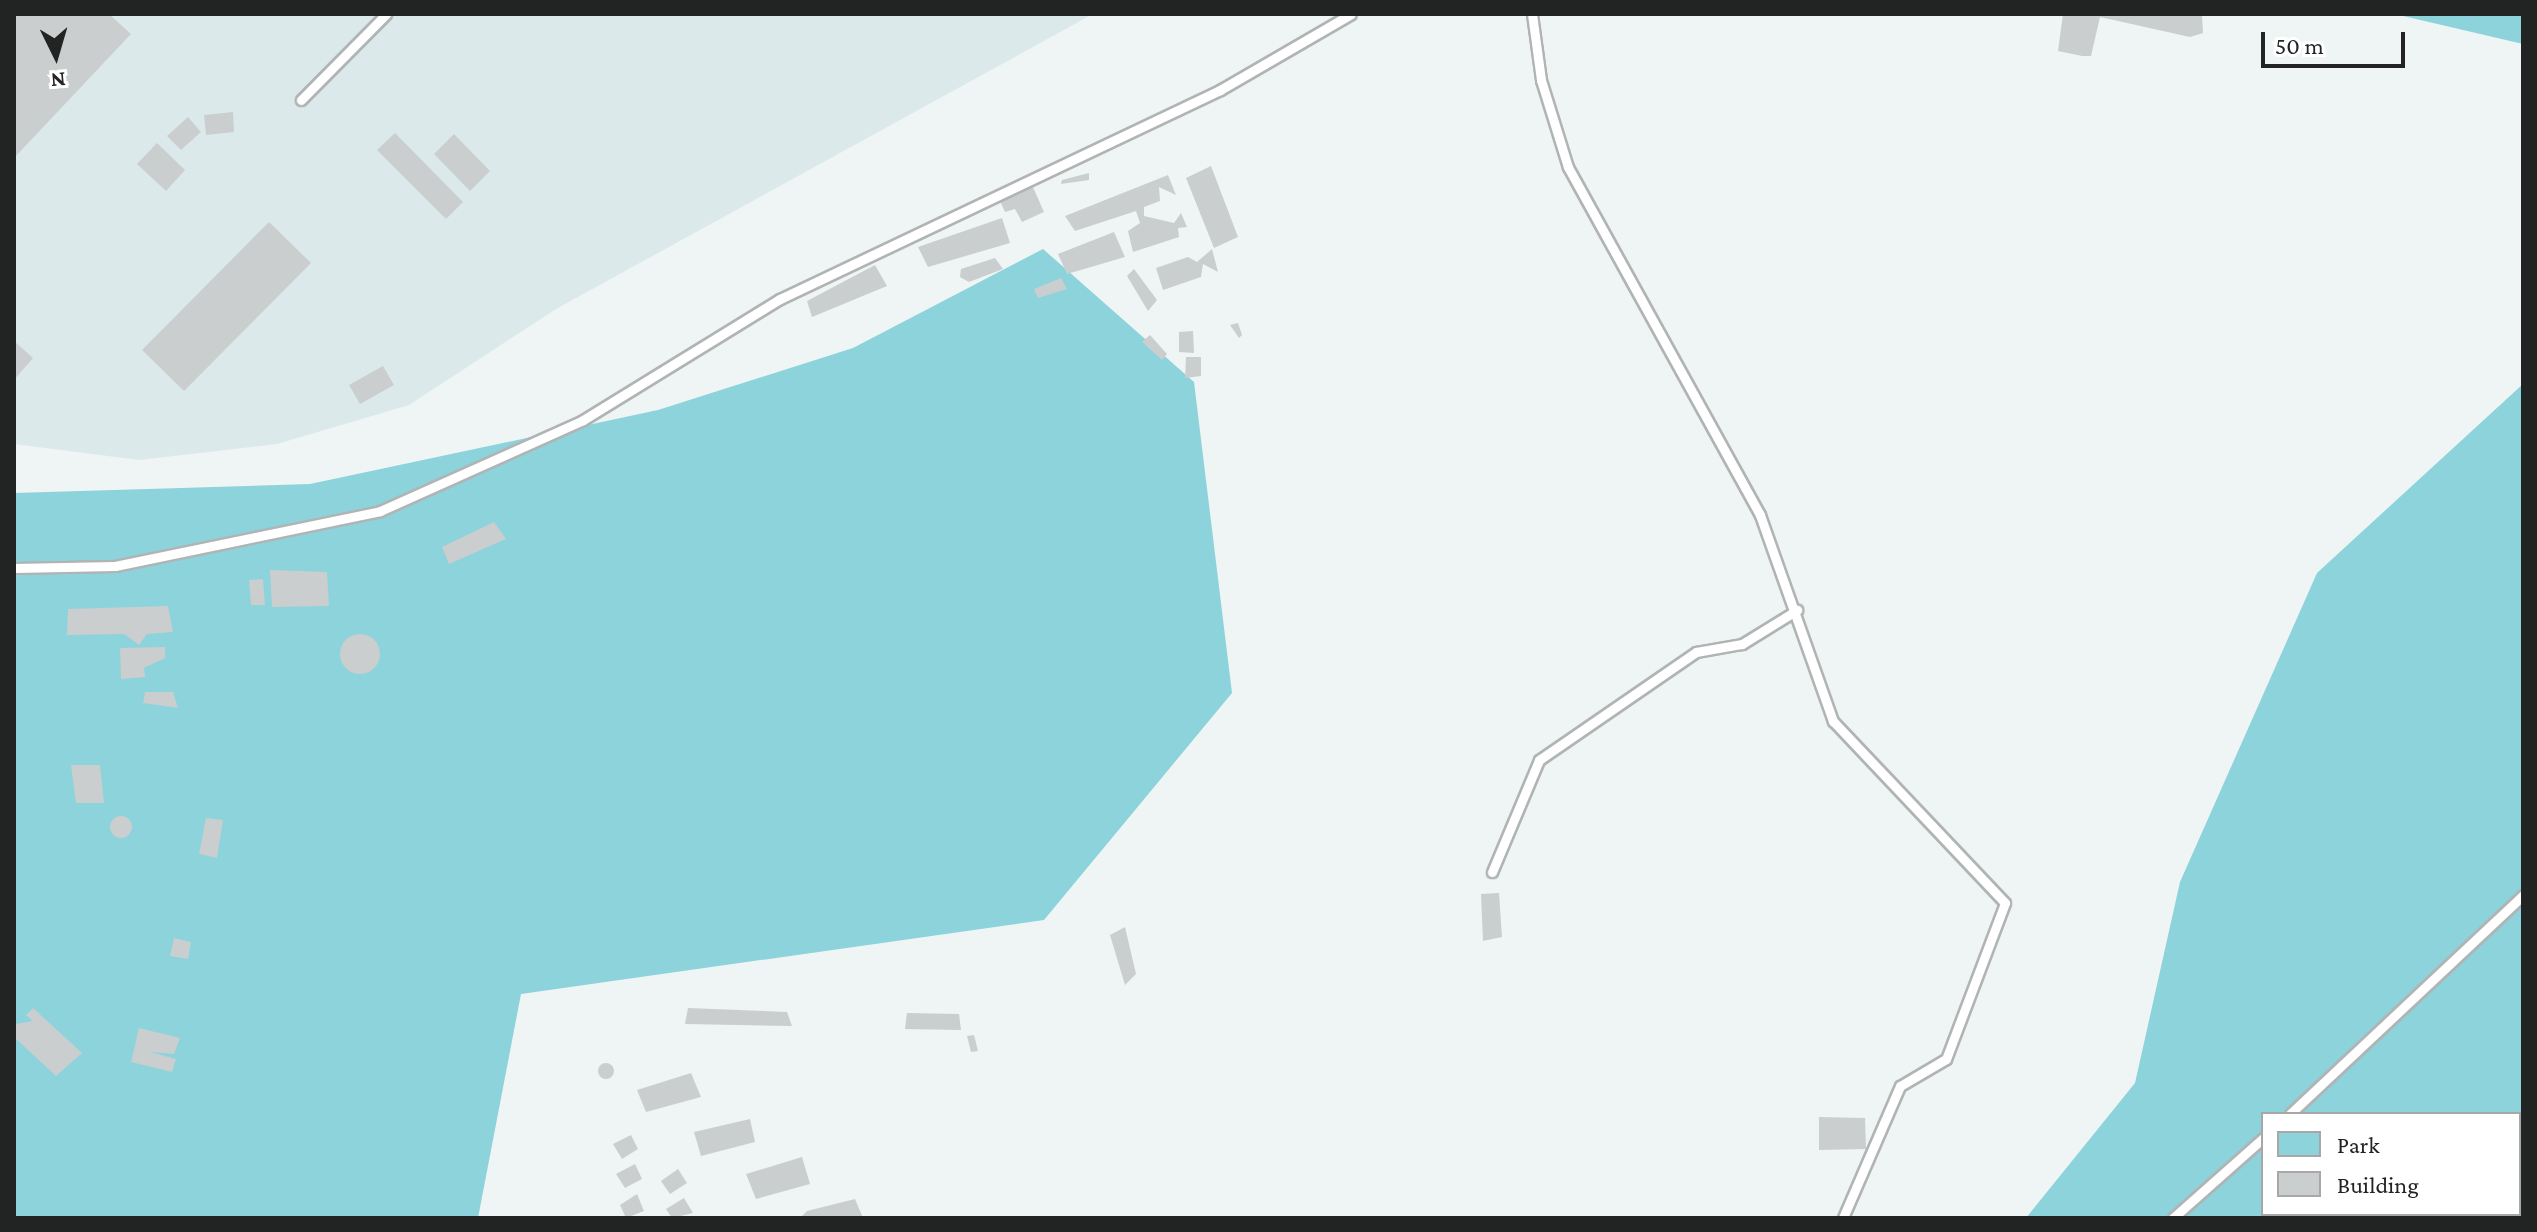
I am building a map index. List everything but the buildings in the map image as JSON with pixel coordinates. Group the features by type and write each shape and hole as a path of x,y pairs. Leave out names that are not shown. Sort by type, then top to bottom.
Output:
{"lane":[{"path":"301,100 386,14"},
{"path":"14,568 115,566 380,511 583,420 780,299 1220,90 1351,14"},
{"path":"1532,14 1541,80 1568,167 1760,515 1797,610 1833,721 2005,903 1946,1059 1900,1086 1843,1218"},
{"path":"1492,872 1539,760 1696,652 1742,644 1797,610"},
{"path":"2292,1112 2430,990 2523,895"},
{"path":"2173,1218 2261,1140"}],"shaded area":[{"path":"14,14 1093,14 556,309 409,405 277,444 139,460 14,444"}],"green space":[{"path":"2399,14 2523,14 2523,44 2399,15"},
{"path":"1043,249 1194,382 1232,693 1044,920 521,994 478,1218 14,1218 14,493 310,484 658,410 853,348"},
{"path":"2523,384 2523,1218 2026,1218 2135,1083 2180,882 2317,573"}]}
